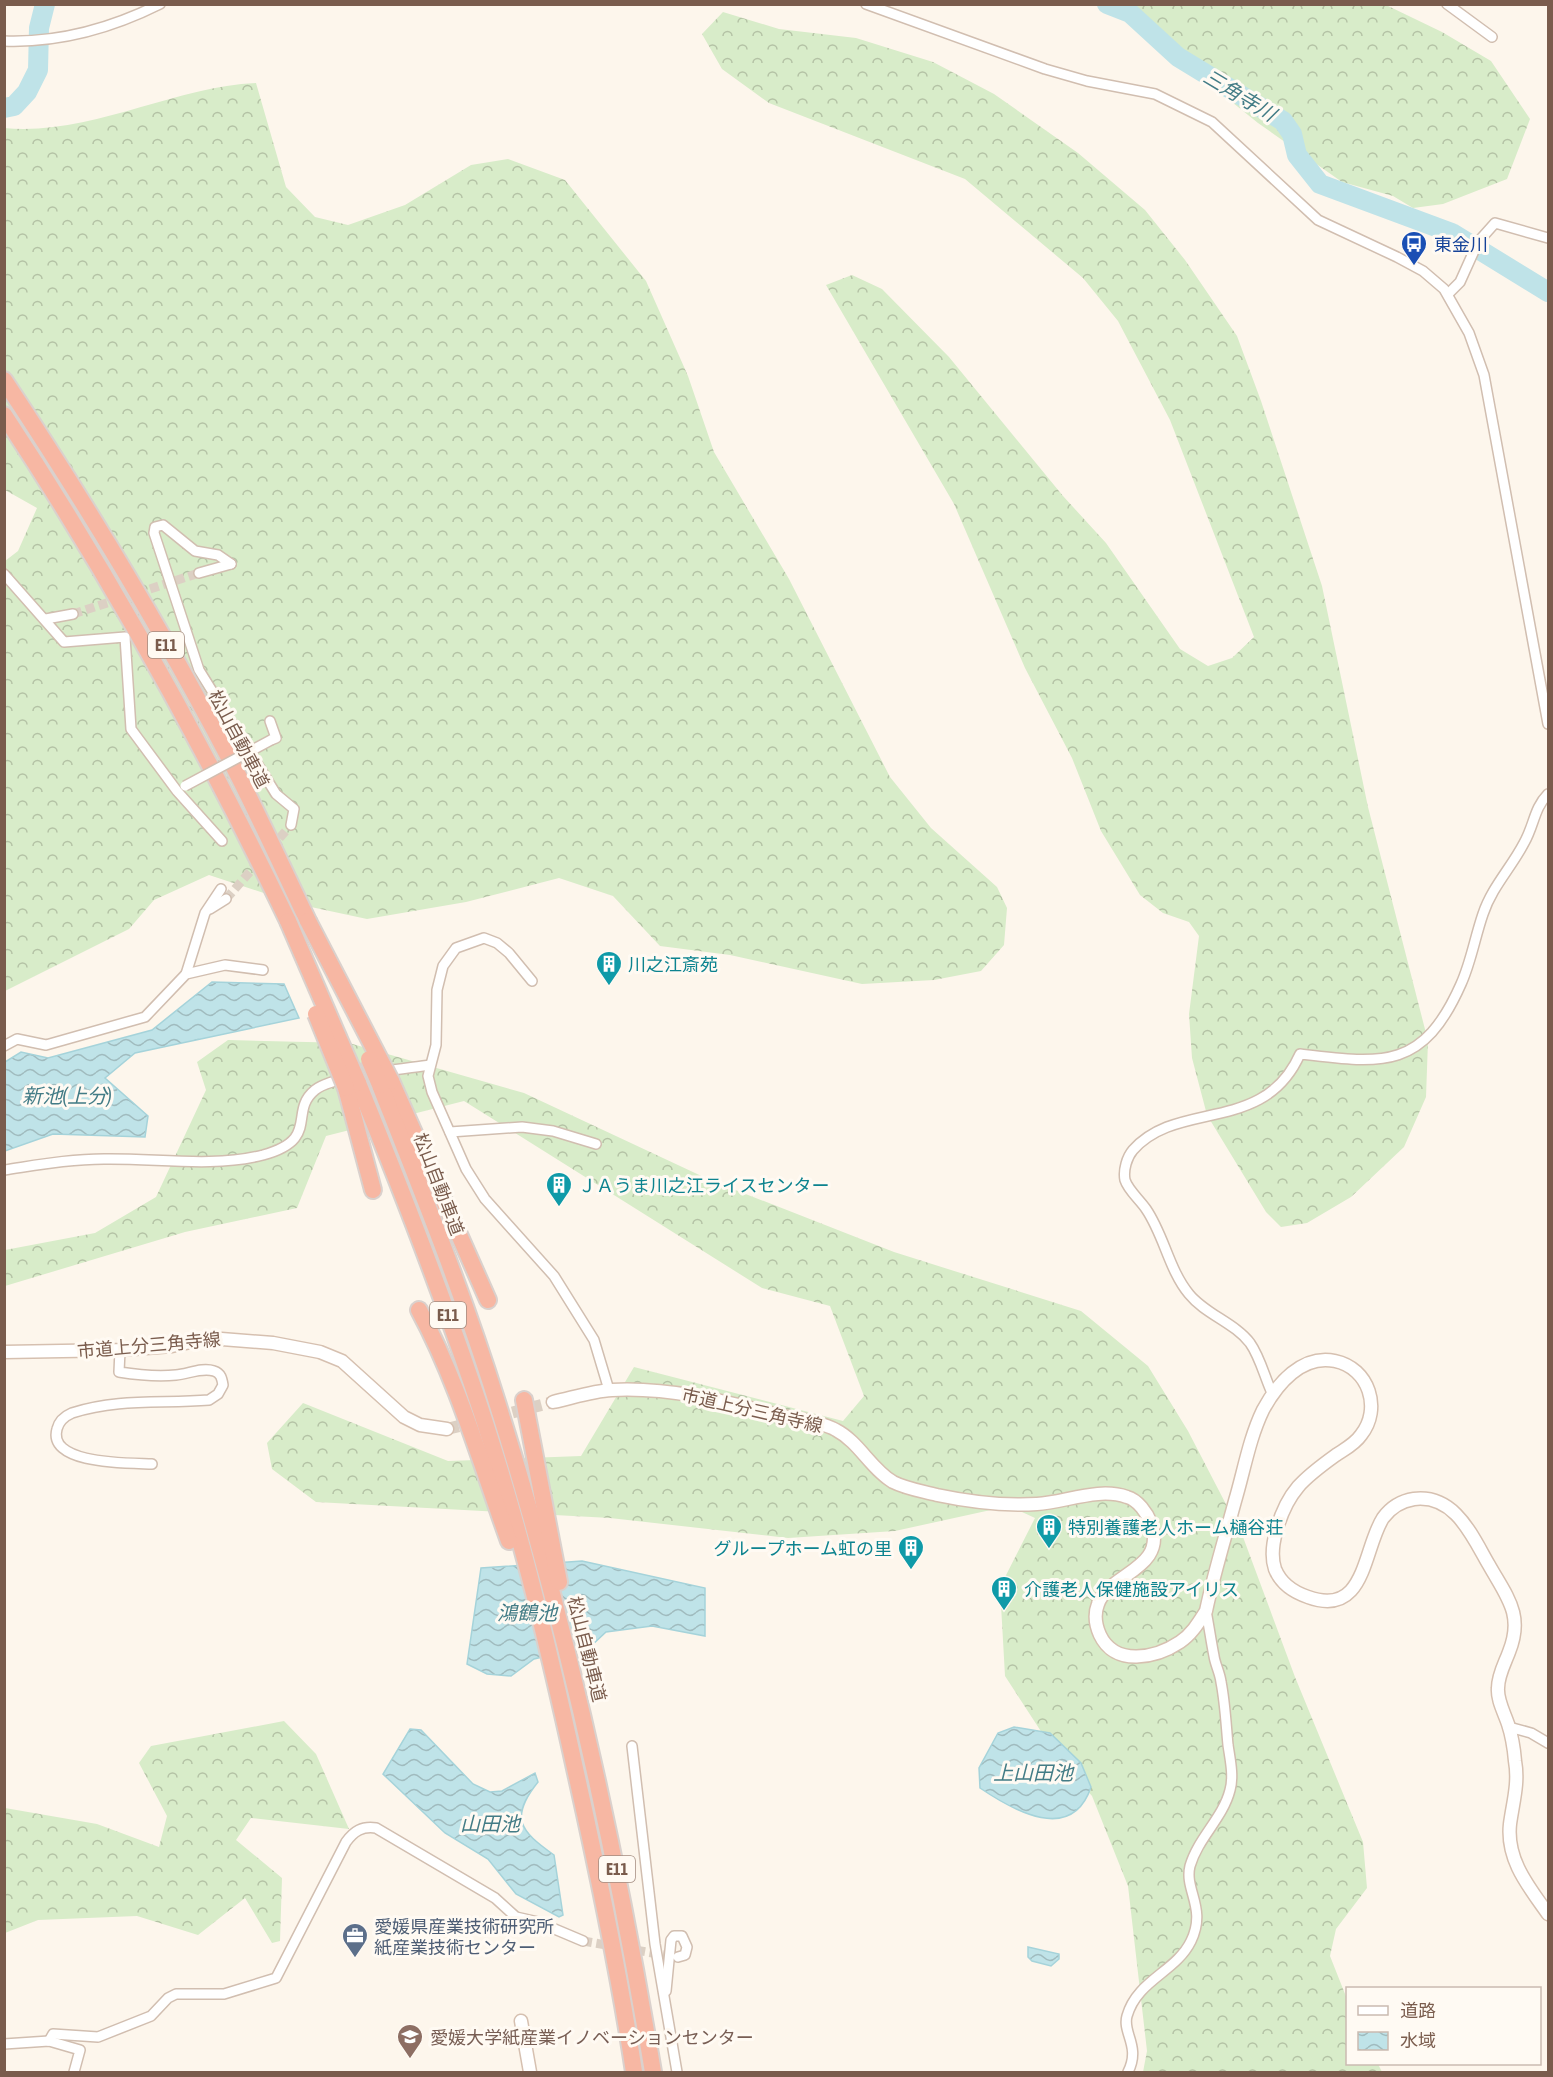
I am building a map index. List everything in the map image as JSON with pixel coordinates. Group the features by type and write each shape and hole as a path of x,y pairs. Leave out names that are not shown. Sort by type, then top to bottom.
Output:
{"highway":[{"name":"松山自動車道","path":"4,380 51,452 144,606 238,777 386,1083 548,1550 629,1925 653,2073"},
{"name":"松山自動車道","path":"4,415 125,609 246,833 352,1085 418,1232 471,1381 554,1672 610,1925 634,2073"},
{"path":"386,1083 488,1300"},
{"path":"352,1085 373,1190"},
{"path":"419,1310 451,1380 518,1552"},
{"path":"524,1400 548,1550"}],"street":[{"path":"4,41 54,40 109,27 159,4"},
{"path":"867,4 1045,69 1087,81 1155,94 1183,107 1212,122 1318,220 1423,271 1448,294 1469,333 1484,375 1548,724"},
{"path":"1447,4 1492,37"},
{"path":"1448,294 1460,282 1478,242 1495,224 1548,238"},
{"path":"199,573 231,564 218,555 195,551 163,525 155,527 154,533 199,670 276,794 294,809 291,825"},
{"path":"4,574 64,642 125,637 131,729 177,791 222,841"},
{"path":"46,619 73,614"},
{"path":"177,791 276,738 270,721"},
{"path":"1272,1393 1249,1343 1190,1295 1148,1212 1125,1181 1124,1171 1130,1153 1140,1142 1166,1129 1252,1104 1273,1093 1292,1073 1300,1054 1352,1060 1388,1058 1410,1052 1422,1043 1448,1008 1462,983 1492,891 1525,842 1539,804 1548,795"},
{"path":"4,1046 17,1039 46,1045 145,1017 186,974 205,913 221,889"},
{"path":"205,913 226,899"},
{"path":"532,981 509,953 496,943 484,939 471,940 456,948 443,966 437,990 436,1045 428,1076 432,1092 466,1169 485,1199 554,1276 594,1340 609,1390"},
{"path":"186,974 225,965 263,970"},
{"path":"4,1170 63,1161 105,1159 227,1161 262,1155 287,1146 299,1135 307,1103 314,1090 332,1081 430,1065"},
{"path":"450,1132 522,1127 553,1131 596,1144"},
{"name":"市道上分三角寺線","path":"4,1352 172,1347 209,1338 237,1338 320,1352 342,1361 404,1418 420,1425 447,1429"},
{"path":"120,1350 119,1372 144,1376 177,1375 205,1370 215,1371 221,1376 223,1385 218,1394 209,1400 141,1400 70,1414 59,1422 55,1436 59,1447 70,1454 124,1463 152,1464"},
{"name":"市道上分三角寺線","path":"553,1402 609,1390 660,1390 759,1410 834,1429 854,1442 891,1481 908,1488 960,1499 1038,1504 1097,1494 1130,1497 1147,1512 1154,1537 1152,1546 1142,1563 1111,1586 1098,1603 1096,1621 1102,1640 1108,1647 1124,1656 1151,1654 1181,1641 1194,1630 1206,1611 1254,1431 1272,1393 1306,1362 1322,1359 1346,1364 1364,1380 1371,1401 1369,1422 1357,1440 1306,1477 1290,1496 1274,1540 1273,1556 1282,1580 1290,1588 1313,1599 1325,1601 1337,1599 1347,1593 1363,1575 1378,1527 1393,1506 1427,1498 1446,1505 1469,1531 1516,1614 1515,1638 1498,1683 1501,1706 1509,1727 1517,1771 1509,1829 1512,1853 1522,1877 1548,1914"},
{"path":"1128,2073 1134,2062 1134,2047 1126,2018 1142,1989 1183,1953 1191,1941 1197,1921 1197,1902 1190,1881 1190,1868 1198,1846 1222,1810 1230,1790 1232,1773 1221,1680 1214,1658 1206,1611"},
{"path":"1509,1727 1531,1733 1548,1743"},
{"path":"632,1746 665,2006 677,2073"},
{"path":"49,2041 53,2034 98,2037 151,2016 168,1998 176,1994 224,1994 276,1978 346,1842 351,1834 367,1827 376,1828 495,1898 516,1917 538,1922 583,1941"},
{"path":"665,2006 671,1940 674,1936 684,1938 687,1947 685,1955 678,1957"},
{"path":"521,2021 530,2073"},
{"path":"4,2044 49,2041 80,2050 74,2073"}],"green space":[{"path":"1111,5 1386,5 1442,32 1491,61 1530,119 1507,179 1443,204 1413,208 1393,196 1342,182 1258,123"},
{"path":"723,12 779,29 856,38 933,62 994,94 1078,153 1145,210 1185,260 1237,336 1322,586 1368,807 1428,1041 1426,1097 1404,1147 1351,1197 1307,1223 1281,1227 1266,1212 1207,1115 1192,1058 1189,1014 1199,936 1189,922 1163,913 1140,895 1101,831 1072,758 1025,668 954,504 826,285 852,275 882,289 949,357 1063,496 1106,543 1180,649 1208,666 1232,658 1254,637 1170,420 1118,321 1083,278 965,179 769,103 722,69 702,34"},
{"path":"256,83 286,187 315,217 348,225 405,205 471,165 508,159 565,180 646,281 688,376 714,452 789,579 890,777 931,828 997,887 1007,908 1004,945 981,971 934,980 862,984 730,955 660,946 613,896 559,878 466,902 367,919 297,904 209,875 154,900 129,929 5,991 5,561 18,551 37,508 5,490 4,128 36,129 68,125 224,86"},
{"path":"228,1040 349,1043 524,1093 710,1180 894,1252 1081,1311 1148,1366 1188,1431 1243,1537 1295,1677 1363,1842 1367,1888 1336,1929 1330,1956 1346,1996 1346,2065 1378,2065 1382,2072 1143,2072 1147,2051 1128,1886 1092,1796 1057,1756 1005,1676 1000,1587 1035,1518 1009,1506 895,1531 788,1538 610,1518 316,1502 272,1469 267,1443 303,1403 448,1461 581,1456 634,1367 843,1421 864,1396 830,1306 762,1288 464,1101 326,1136 297,1208 185,1232 5,1286 5,1250 95,1233 156,1197 206,1090 197,1062"},
{"path":"284,1721 316,1754 349,1829 251,1818 236,1840 282,1878 280,1941 272,1943 245,1898 198,1935 137,1916 38,1920 5,1933 5,1808 97,1824 159,1847 167,1816 139,1763 151,1746"}],"water":[{"name":"新池(上分)","path":"212,982 284,984 299,1018 135,1053 105,1078 148,1116 145,1137 53,1134 5,1151 5,1062 21,1052 48,1058 152,1030"},
{"name":"鴻鶴池","path":"582,1561 705,1588 705,1636 652,1626 606,1632 592,1645 534,1659 511,1676 487,1674 467,1664 481,1568"},
{"name":"上山田池","path":"1014,1727 1050,1733 1081,1763 1091,1787 1082,1804 1070,1814 1056,1818 1025,1813 980,1788 979,1768 998,1733"},
{"name":"山田池","path":"410,1729 421,1730 473,1784 490,1792 502,1791 535,1773 538,1782 523,1805 522,1823 533,1839 554,1855 563,1915 559,1917 516,1894 488,1859 445,1833 383,1774"},
{"path":"1028,1947 1059,1954 1059,1959 1051,1966 1032,1961 1028,1957"}],"waterway":[{"name":"三角寺川","path":"4,108 14,106 27,92 38,70 39,28 45,4"},
{"name":"三角寺川","path":"1107,4 1130,13 1178,57 1283,121 1292,134 1297,155 1320,184 1452,233 1548,292"}],"tunnel":[{"path":"73,614 199,573"},
{"path":"226,899 291,825"},
{"path":"495,1417 553,1402"},
{"path":"447,1429 475,1422"},
{"path":"583,1941 676,1957"}],"place":[{"name":"東金川","path":"1414,267"},
{"name":"川之江斎苑","path":"609,987"},
{"name":"ＪＡうま川之江ライスセンター","path":"559,1208"},
{"name":"特別養護老人ホーム樋谷荘","path":"1049,1550"},
{"name":"グループホーム虹の里","path":"911,1571"},
{"name":"介護老人保健施設アイリス","path":"1004,1612"},
{"name":"愛媛県産業技術研究所 紙産業技術センター","path":"355,1959"},
{"name":"愛媛大学紙産業イノベーションセンター","path":"410,2060"}]}
